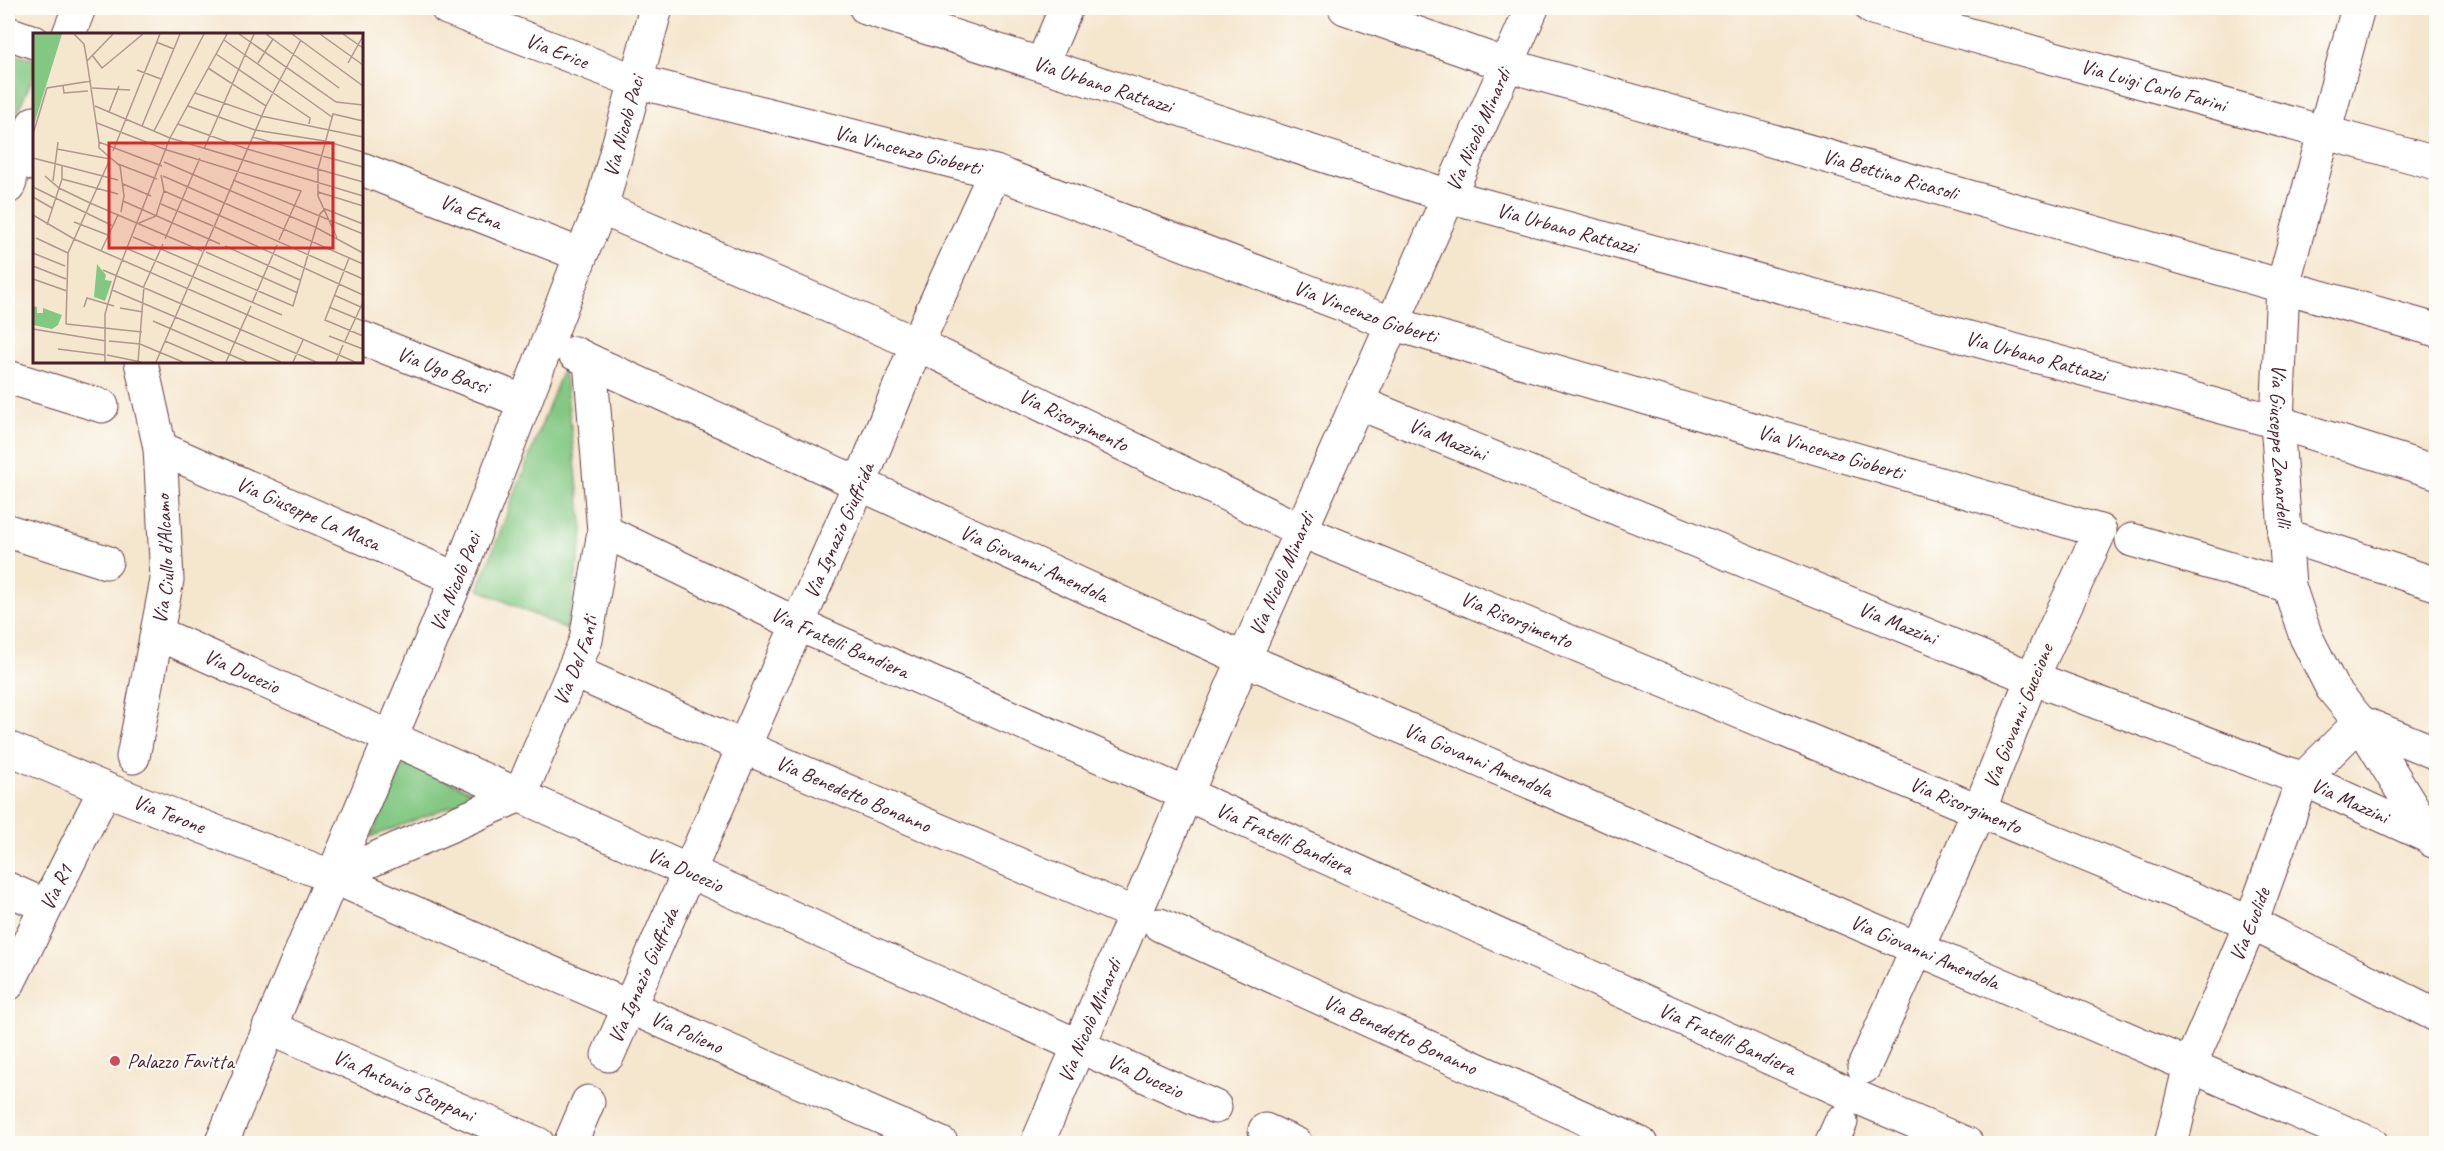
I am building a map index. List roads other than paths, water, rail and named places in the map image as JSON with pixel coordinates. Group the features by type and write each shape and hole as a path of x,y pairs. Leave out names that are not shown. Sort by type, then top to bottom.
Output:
{"street":[{"path":"69,33 79,8"},
{"name":"Via Erice","path":"447,8 635,81"},
{"name":"Via Nicolò Paci","path":"221,1143 457,579 601,208 656,8"},
{"name":"Via Urbano Rattazzi","path":"866,8 1449,195 2277,422 2436,472"},
{"path":"1042,64 1066,8"},
{"name":"Via Bettino Ricasoli","path":"1345,8 1507,65 2436,330"},
{"name":"Via Nicolò Minardi","path":"1037,1143 1078,1046 1148,920 1186,794 1532,8"},
{"name":"Via Luigi Carlo Farini","path":"1872,8 2436,163"},
{"name":"Via Giuseppe Zanardelli","path":"2358,8 2283,285 2277,422 2284,535 2289,586 2306,637 2332,688 2360,723 2435,844"},
{"path":"8,33 33,42"},
{"name":"Via Vincenzo Gioberti","path":"635,81 995,171 1392,323 2100,531"},
{"name":"Via Etna","path":"363,169 581,255"},
{"name":"Via Ignazio Giuffrida","path":"608,1055 860,483 917,344 995,171"},
{"name":"Via Risorgimento","path":"601,208 917,344 1302,531 2251,923 2436,1015"},
{"name":"Via Ugo Bassi","path":"363,338 525,402"},
{"path":"549,339 590,361"},
{"name":"Via Giovanni Amendola","path":"590,361 1244,658 2372,1143"},
{"name":"Via Del Fanti","path":"520,795 586,640 604,531 590,361"},
{"name":"Via Ciullo d'Alcamo","path":"133,757 167,580 160,448 141,363"},
{"path":"8,377 102,406"},
{"name":"Via Mazzini","path":"1359,403 2032,678 2303,779 2435,844"},
{"name":"Via Giuseppe La Masa","path":"160,448 457,579"},
{"path":"8,531 106,562"},
{"name":"Via Fratelli Bandiera","path":"604,531 798,624 1186,794 1852,1095 1967,1143"},
{"name":"Via Giovanni Guccione","path":"1864,1067 1979,811 2032,678 2100,531"},
{"path":"2284,535 2436,584"},
{"path":"2132,540 2289,586"},
{"name":"Via Ducezio","path":"157,633 1215,1107"},
{"name":"Via Benedetto Bonanno","path":"573,670 744,747 1148,920 1641,1143"},
{"path":"2360,723 2436,753"},
{"name":"Via Euclide","path":"2171,1143 2190,1065 2251,923 2303,779 2360,723"},
{"name":"Via Terone","path":"8,748 105,789 333,877"},
{"name":"Via R1","path":"8,984 105,789"},
{"path":"333,877 520,795"},
{"name":"Via Polieno","path":"333,877 942,1143"},
{"path":"8,889 46,906"},
{"name":"Via Antonio Stoppani","path":"270,1027 538,1143"},
{"path":"570,1143 588,1102"},
{"path":"1265,1130 1296,1143"}],"place":[{"name":"Palazzo Favitta","path":"115,1061"}]}
